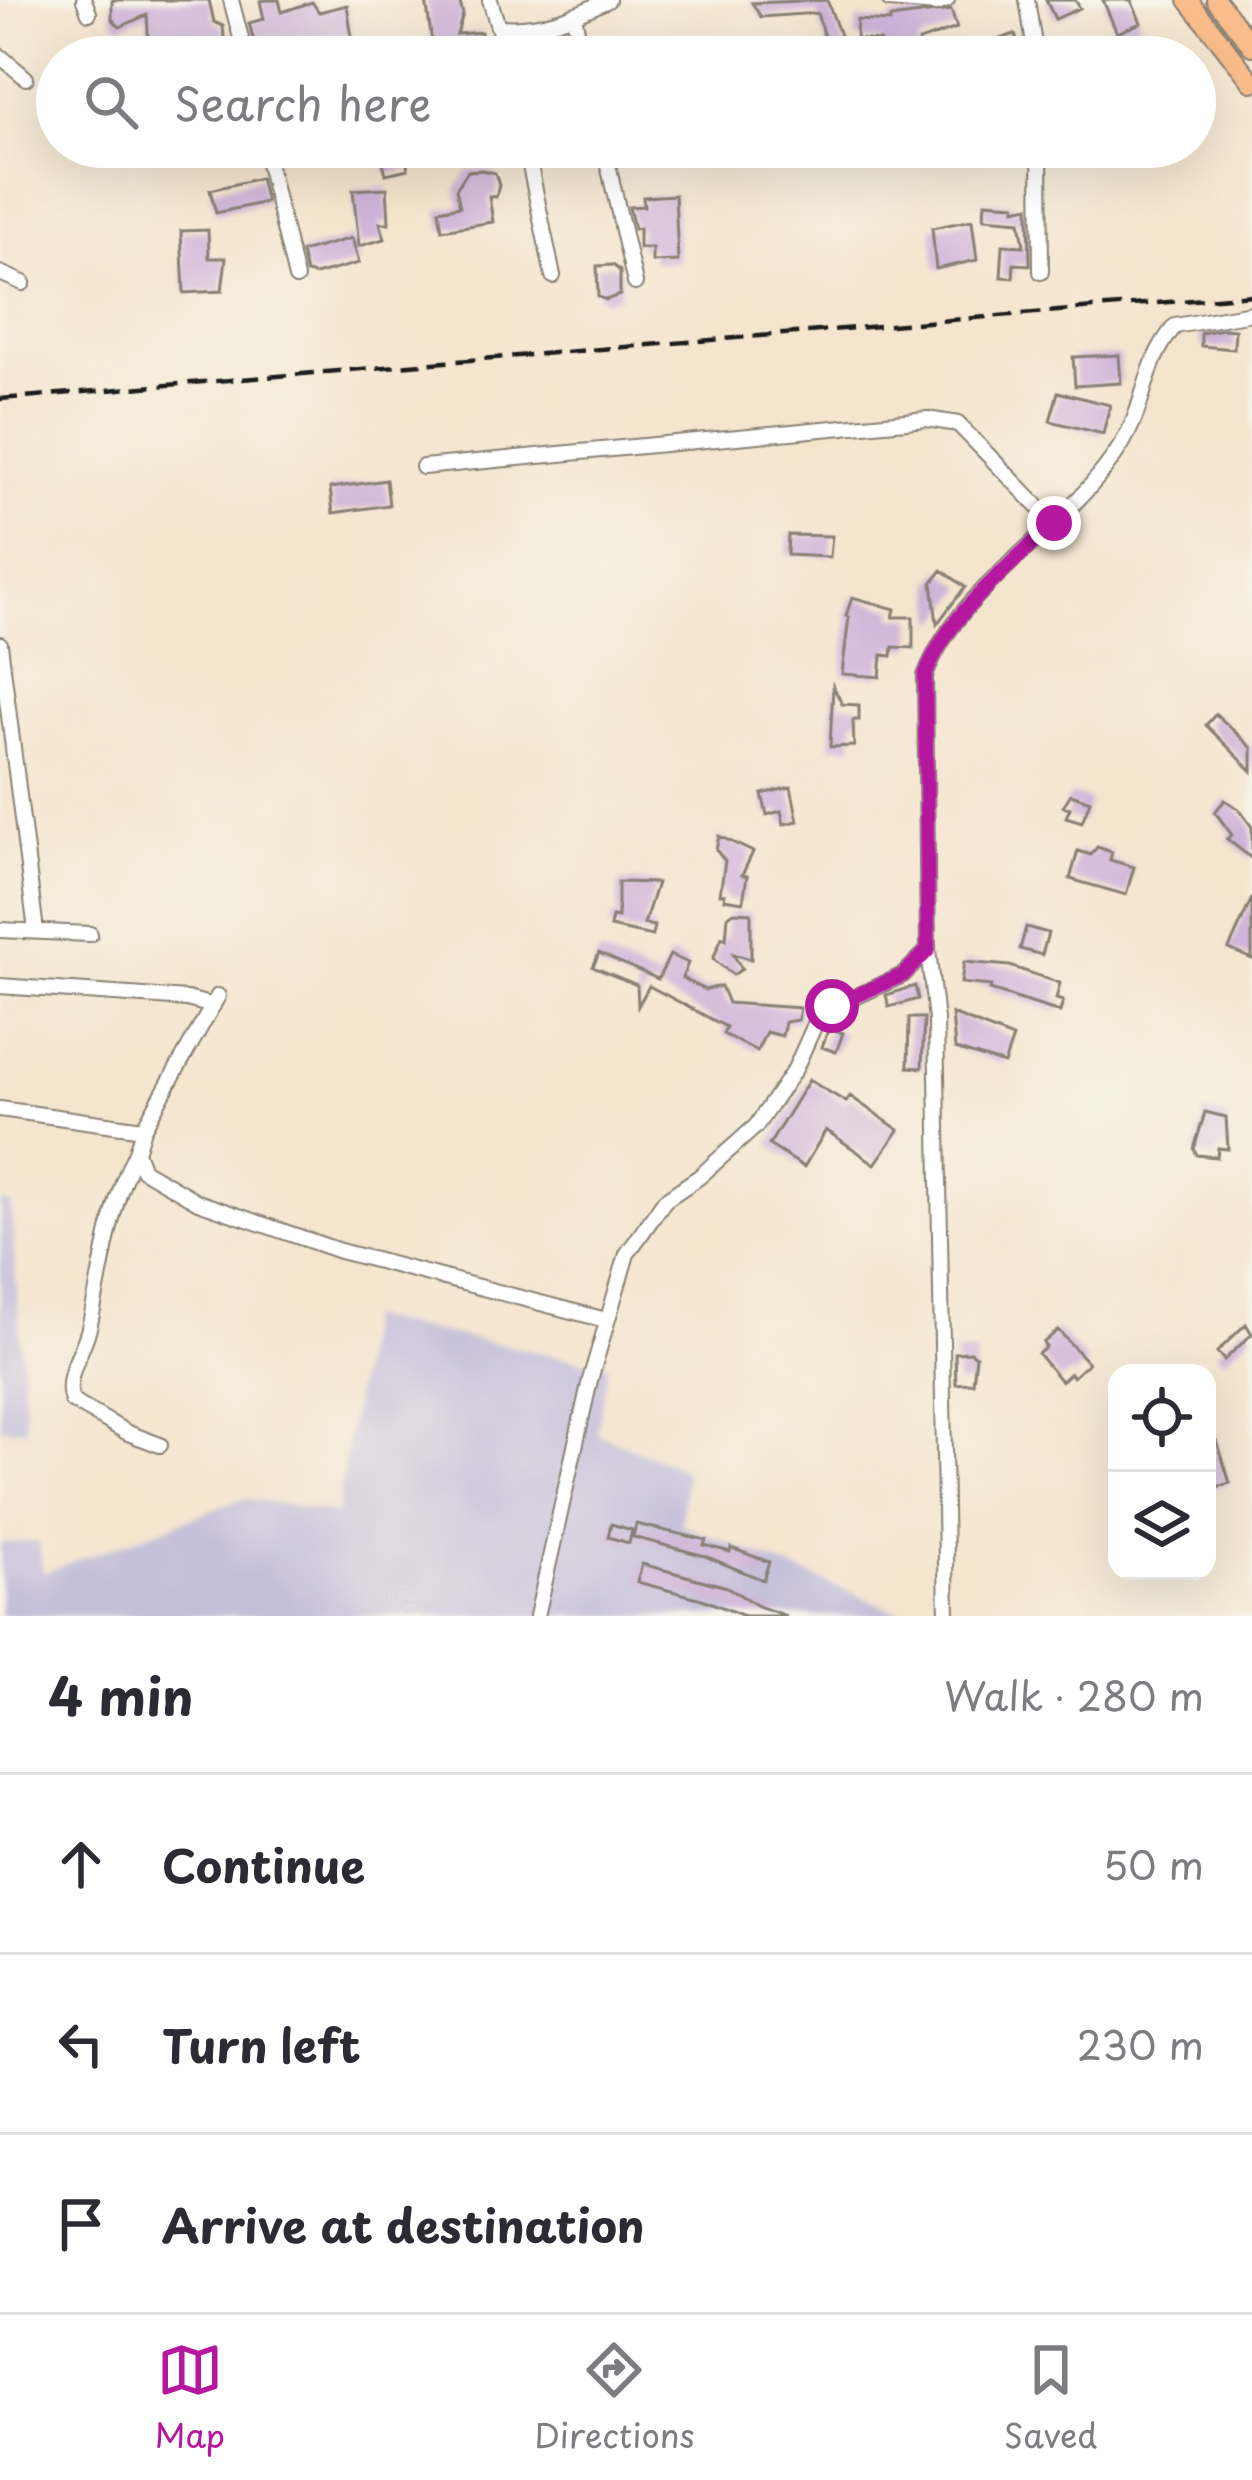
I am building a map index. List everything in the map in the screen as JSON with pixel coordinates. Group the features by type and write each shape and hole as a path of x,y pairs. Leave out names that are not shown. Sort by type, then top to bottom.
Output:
{"main road":[{"path":"1188,0 1252,82"},
{"path":"1216,0 1252,46"}],"street":[{"path":"231,0 240,36"},
{"path":"490,0 503,36"},
{"path":"501,26 527,29 574,17 608,0"},
{"path":"889,0 937,4 947,0"},
{"path":"1027,0 1033,36"},
{"path":"574,17 579,36"},
{"path":"0,56 26,78"},
{"path":"270,168 296,278"},
{"path":"530,168 553,276"},
{"path":"609,168 635,283"},
{"path":"1040,168 1041,272"},
{"path":"0,273 22,284"},
{"path":"947,1616 925,676 937,644 961,614 1079,499 1123,443 1155,351 1175,326 1252,313"},
{"path":"423,467 927,419 958,424 1054,523"},
{"path":"0,644 36,932"},
{"path":"0,930 90,934"},
{"path":"537,1616 618,1275 646,1223 665,1199 699,1177 755,1126 795,1069 820,1013 903,975 928,950"},
{"path":"0,986 215,1001 142,1129 118,1196 89,1325 68,1383 72,1401 160,1445"},
{"path":"0,1109 142,1129"},
{"path":"136,1152 143,1170 161,1182 198,1202 278,1232 606,1320"}],"shaded area":[{"path":"0,1201 11,1204 26,1429 0,1428"},
{"path":"366,1318 608,1366 597,1433 686,1471 681,1524 909,1616 0,1616 0,1543 39,1542 43,1573 245,1498 337,1514"}],"building":[{"path":"112,0 209,0 214,22 223,26 224,36 148,36 147,15 120,27 112,19"},
{"path":"279,0 282,12 312,2 319,12 347,5 352,36 252,36 249,23 264,19 260,1"},
{"path":"426,0 459,0 463,14 457,34 481,32 481,36 431,36"},
{"path":"827,0 840,36 824,36 817,13 761,17 752,3"},
{"path":"1046,0 1075,0 1080,8 1055,19"},
{"path":"1103,0 1131,0 1141,23 1117,33"},
{"path":"951,10 957,28 934,36 856,36 857,20 890,22 890,18"},
{"path":"468,171 495,173 499,185 496,197 489,196 493,222 442,230 439,210 460,206 456,189"},
{"path":"260,178 266,202 216,213 210,190"},
{"path":"387,188 389,223 380,223 385,239 359,246 353,190"},
{"path":"675,195 678,261 652,262 652,248 639,248 639,228 634,229 629,207 644,206 643,197"},
{"path":"985,202 1015,204 1015,209 1029,206 1030,265 1014,264 1013,278 1001,277 1003,245 1024,246 1020,221 984,218"},
{"path":"972,220 977,260 936,269 932,228"},
{"path":"208,230 209,258 226,258 222,291 184,293 181,231"},
{"path":"352,238 359,263 315,275 306,273 301,252"},
{"path":"613,265 620,271 620,295 606,300 598,297 597,266"},
{"path":"1235,330 1234,349 1201,346 1201,333"},
{"path":"1119,355 1121,383 1075,386 1073,357"},
{"path":"1058,392 1110,405 1103,434 1050,421"},
{"path":"386,480 389,505 333,513 330,488"},
{"path":"788,535 832,536 830,557 787,555"},
{"path":"942,570 965,587 937,624 932,583"},
{"path":"852,597 895,609 893,617 913,617 913,648 893,647 892,656 882,655 880,677 842,674"},
{"path":"833,686 842,704 859,705 859,720 853,720 854,746 830,747"},
{"path":"1216,714 1252,748 1252,771 1206,725"},
{"path":"791,787 798,821 784,824 781,811 767,815 762,794"},
{"path":"1071,794 1090,801 1082,822 1066,817 1070,808 1063,806"},
{"path":"1225,800 1252,827 1252,859 1227,839 1232,835 1215,812"},
{"path":"719,836 753,852 742,875 747,876 743,902 720,894 725,861 716,850"},
{"path":"1097,847 1112,852 1110,860 1134,867 1126,895 1070,879 1078,851 1091,855"},
{"path":"618,882 657,883 644,924 654,926 652,936 610,927 612,917 618,918"},
{"path":"1252,898 1252,959 1229,949"},
{"path":"751,913 751,959 733,954 742,969 733,975 713,959 722,937 726,939 728,916"},
{"path":"1026,927 1048,933 1042,955 1020,949"},
{"path":"599,953 658,979 670,955 688,963 682,978 705,990 721,986 728,1003 800,1008 798,1020 785,1022 782,1036 766,1032 757,1051 723,1034 726,1027 649,986 638,1006 637,985 593,967"},
{"path":"964,962 1010,966 1060,983 1056,999 1063,1001 1060,1012 990,990 991,986 961,983"},
{"path":"915,986 918,999 889,1007 886,995"},
{"path":"952,1014 1013,1038 1004,1064 955,1049"},
{"path":"909,1018 924,1018 922,1068 908,1067"},
{"path":"829,1028 843,1033 836,1052 822,1047"},
{"path":"809,1080 846,1102 850,1096 899,1130 875,1164 826,1130 804,1167 769,1145"},
{"path":"1205,1112 1226,1117 1228,1149 1218,1148 1217,1157 1197,1155 1194,1149"},
{"path":"1246,1324 1252,1334 1224,1360 1217,1352"},
{"path":"1058,1330 1088,1363 1061,1381 1038,1354"},
{"path":"955,1353 976,1356 973,1383 956,1384"},
{"path":"1216,1441 1230,1483 1216,1487 1216,1472"},
{"path":"611,1524 632,1530 629,1543 608,1537"},
{"path":"636,1524 706,1540 704,1545 730,1552 731,1548 769,1562 763,1580 705,1556 633,1537"},
{"path":"642,1564 727,1587 786,1616 744,1616 637,1582"}],"railway":[{"path":"0,399 1252,295"}],"route":[{"path":"832,1006 903,975 928,950 925,676 937,644 961,614 1054,523"}]}
